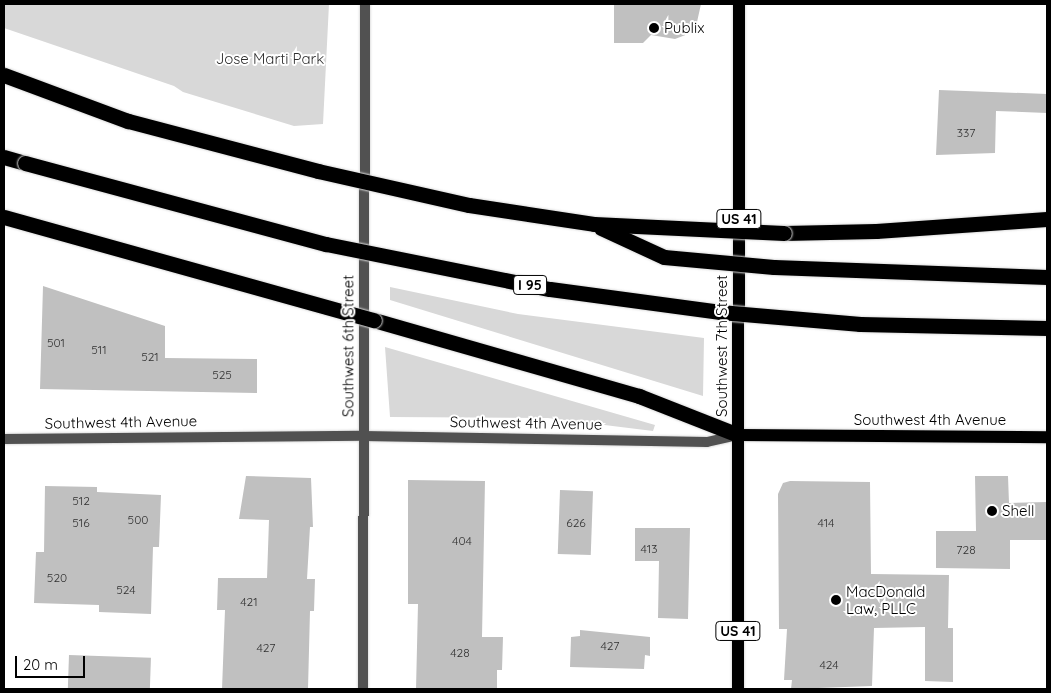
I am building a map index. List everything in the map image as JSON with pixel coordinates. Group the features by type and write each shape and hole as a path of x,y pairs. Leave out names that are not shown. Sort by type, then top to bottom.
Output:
{"highway":[{"path":"4,76 128,121 318,172 469,205 594,224 784,232 876,231 1047,219"},
{"name":"I 95","path":"4,157 156,201 326,244 550,289 682,308 860,324 1047,328"},
{"path":"4,217 639,396 738,435"},
{"path":"594,224 664,256 774,268 1047,277"}],"main road":[{"name":"Southwest 7th Street","path":"738,689 739,4"},
{"name":"Southwest 4th Avenue","path":"738,435 1047,436"}],"street":[{"name":"Southwest 6th Street","path":"362,689 365,4"},
{"name":"Southwest 4th Avenue","path":"4,439 363,436 706,442 738,435"}],"green space":[{"name":"Jose Marti Park","path":"4,4 329,4 323,124 294,126 183,92 174,86 4,28"},
{"path":"390,287 518,314 704,338 703,396 390,300"},
{"path":"385,347 655,425 653,431 548,418 390,417"}],"building":[{"path":"614,4 701,4 697,22 688,34 675,39 651,35 643,43 614,43"},
{"path":"939,90 1047,94 1047,113 996,111 995,153 936,155"},
{"path":"43,286 165,326 165,358 257,359 257,393 40,389"},
{"path":"246,476 311,478 313,527 310,527 307,579 315,579 314,611 310,611 308,689 222,689 225,610 217,610 218,578 267,578 269,520 239,519"},
{"path":"975,476 1008,476 1009,503 1047,502 1047,540 1010,540 1010,569 936,568 936,531 976,531"},
{"path":"408,480 485,481 482,637 503,637 502,670 497,670 497,689 416,689 418,604 408,604"},
{"path":"790,481 870,482 871,574 949,575 948,628 953,628 953,682 925,681 925,627 874,628 872,686 791,689 792,680 784,680 787,629 779,629 778,494 783,483"},
{"path":"45,486 97,487 97,492 161,495 159,547 153,547 151,614 99,612 99,605 34,603 36,552 44,552"},
{"path":"560,490 593,491 591,555 558,554"},
{"path":"635,528 690,528 688,619 658,618 659,561 635,561"},
{"path":"580,630 650,637 650,656 645,655 644,669 570,667 571,637 580,636"},
{"path":"69,655 151,658 150,689 68,689"}],"place":[{"name":"Publix","path":"654,28"},
{"name":"Shell","path":"992,511"},
{"name":"MacDonald Law, PLLC","path":"836,600"}]}
